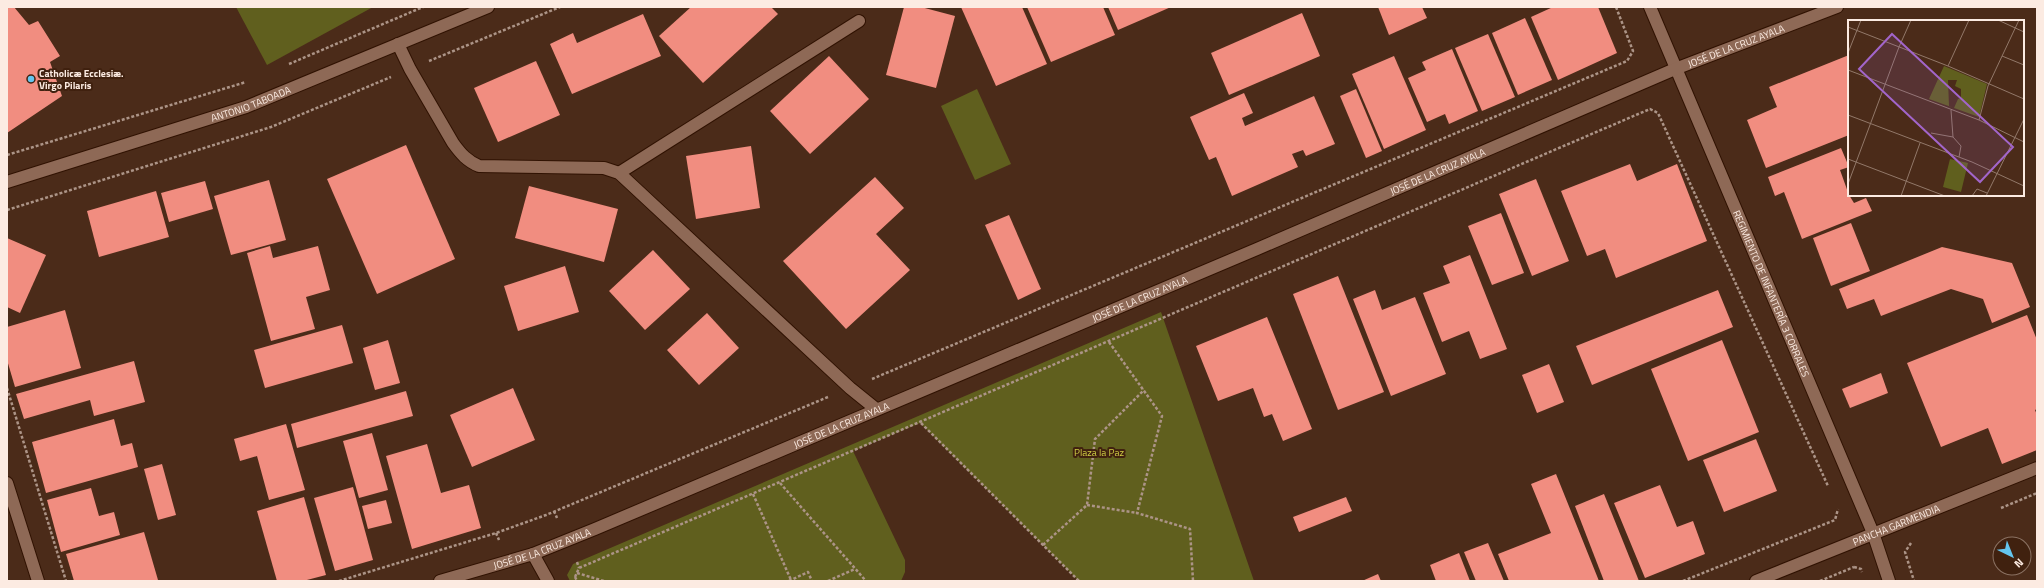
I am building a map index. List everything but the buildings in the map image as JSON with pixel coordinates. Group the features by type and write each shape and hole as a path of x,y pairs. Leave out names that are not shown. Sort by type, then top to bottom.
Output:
{"street":[{"name":"ANTONIO TABOADA","path":"7,182 246,107 488,7"},
{"name":"REGIMIENTO DE INFANTERÍA 3 CORRALES","path":"1650,7 1873,533 1889,581"},
{"name":"JOSÉ DE LA CRUZ AYALA","path":"440,581 533,554 1257,249 1675,69 1837,7"},
{"path":"620,173 859,22"},
{"path":"398,44 410,69 453,143 461,154 471,162 479,166 604,168 620,173 850,388 876,409"},
{"name":"PANCHA GARMENDIA","path":"1756,581 2037,468"},
{"path":"7,483 38,581"},
{"path":"533,554 548,581"}],"path":[{"path":"285,66 423,7"},
{"path":"339,581 496,533 554,511 1627,61 1633,51 1616,7"},
{"path":"7,155 249,81"},
{"path":"1647,104 1650,109 1658,113 1829,489"},
{"path":"579,568 1650,109"},
{"path":"1109,342 1162,416 1138,514"},
{"path":"7,388 66,581"},
{"path":"1043,545 1087,505 1095,439 1144,390"},
{"path":"921,422 1079,581"},
{"path":"780,483 866,581"},
{"path":"753,494 790,580 808,572 812,581"},
{"path":"1836,504 1839,511 1835,520 1837,526"},
{"path":"1087,505 1138,514 1190,529 1193,581"},
{"path":"554,511 557,518"},
{"path":"1684,581 1835,520"},
{"path":"496,533 499,540"},
{"path":"1909,544 1905,552 1914,581"},
{"path":"569,579 575,577 577,573 579,568 577,562"},
{"path":"1820,581 1854,567 1861,569 1863,575"},
{"path":"828,581 855,569"},
{"path":"577,573 604,581"},
{"path":"575,577 577,581"}],"green space":[{"path":"236,7 373,7 267,65"},
{"path":"977,89 1011,164 975,180 941,106"},
{"name":"Plaza la Paz","path":"1161,312 1254,581 1079,581 920,423 853,451 905,560 905,572 901,581 570,581 567,575 573,564"}],"place":[{"name":"Catholicæ Ecclesiæ. Virgo Pilaris","path":"31,79"}]}
